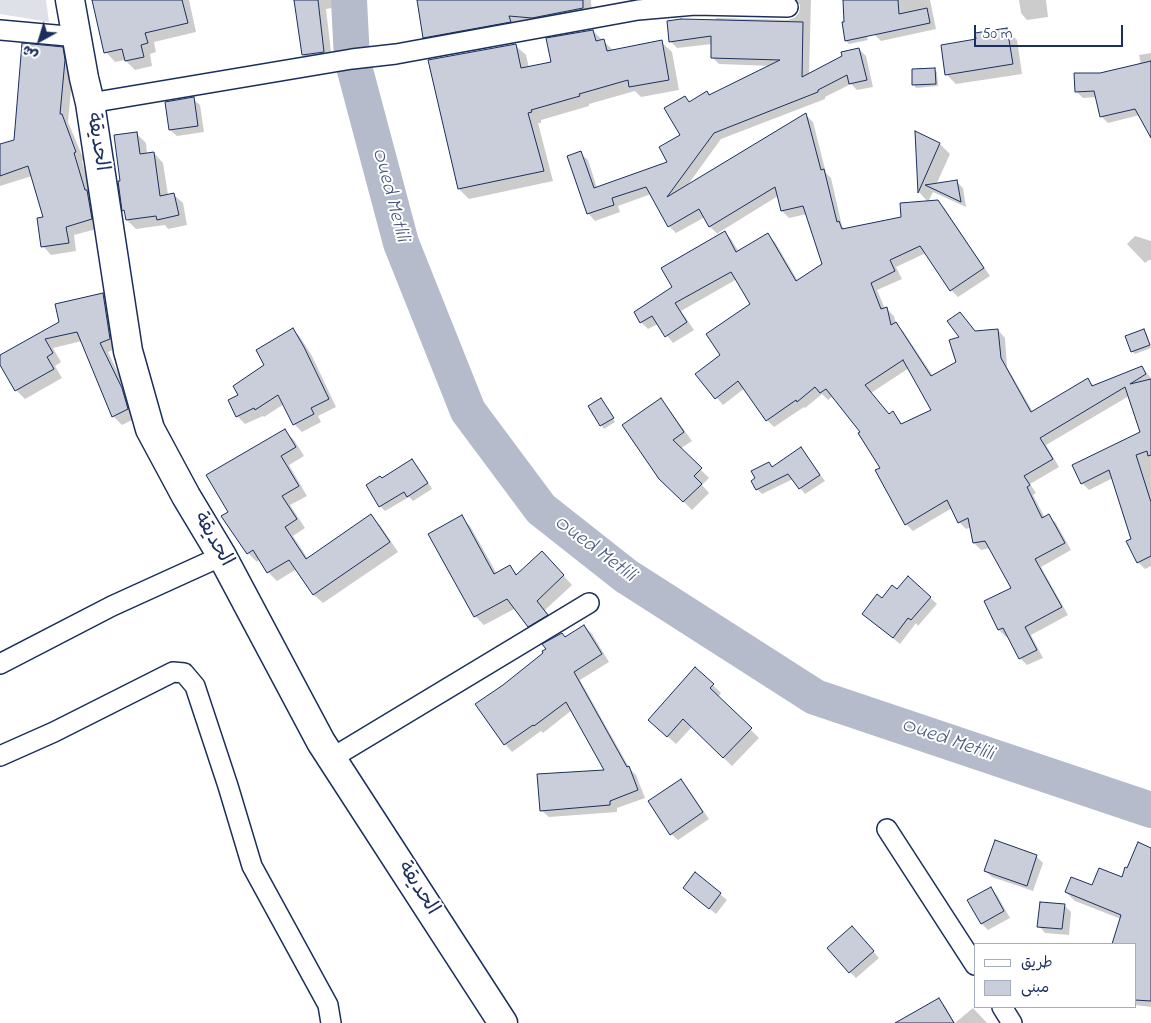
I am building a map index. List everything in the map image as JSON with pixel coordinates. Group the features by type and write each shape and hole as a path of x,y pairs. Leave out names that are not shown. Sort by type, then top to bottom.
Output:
{"street":[{"name":"الحديقة","path":"70,0 90,103 128,351 150,429 186,496 222,556 321,742 503,1023"},
{"path":"90,103 396,54 638,10 695,4 788,7"},
{"path":"0,30 78,37"},
{"path":"0,664 112,606 222,556"},
{"path":"332,758 589,603"},
{"path":"0,756 54,732 173,672 184,673 195,686 252,866 328,1005 331,1023"},
{"path":"887,829 974,963"},
{"path":"1003,1008 1012,1023"}],"shaded area":[{"path":"0,0 46,0 49,22 0,14"}],"building":[{"path":"92,0 182,0 188,23 145,33 148,43 141,45 144,57 125,61 122,49 104,53"},
{"path":"294,0 318,0 324,52 302,55"},
{"path":"417,0 583,0 583,8 532,18 509,16 511,22 423,38"},
{"path":"843,0 898,0 899,14 927,8 930,23 845,41 842,22 844,22"},
{"path":"681,19 803,22 802,77 842,56 841,52 859,48 867,80 849,84 847,75 818,90 818,92 714,133 667,197 806,113 821,170 824,169 837,222 839,221 842,229 901,217 900,203 938,200 984,268 950,291 920,246 890,260 895,271 871,283 881,309 887,307 891,325 896,322 931,376 956,362 949,340 959,337 947,321 960,312 975,331 998,329 1001,358 1031,412 1088,378 1092,386 1142,366 1146,374 1130,384 1151,379 1151,455 1148,456 1147,451 1136,455 1151,502 1151,556 1137,563 1126,541 1131,539 1109,470 1081,484 1072,465 1140,432 1125,387 1040,438 1053,459 1024,476 1030,485 1027,487 1042,518 1049,514 1065,543 1035,559 1062,607 1025,627 1037,650 1019,659 1003,628 998,630 984,601 1011,588 985,541 973,543 968,518 958,523 947,500 905,525 875,470 880,468 858,433 860,432 826,389 820,393 815,387 797,402 796,400 766,421 738,381 715,399 695,374 720,355 706,334 750,304 731,272 675,303 687,322 665,337 652,316 640,323 634,312 672,287 661,268 725,231 736,252 768,233 796,281 822,264 803,206 781,211 775,187 709,227 699,209 668,227 646,187 612,198 614,205 587,214 567,156 581,151 594,188 667,162 659,147 680,135 664,108 685,96 689,102 707,91 709,95 780,60 711,58 711,36 669,42 667,21","holes":["903,360 931,410 901,424 893,411 889,414 865,385"]},
{"path":"1007,28 1013,64 945,75 941,45 976,39 975,33"},
{"path":"593,30 596,41 604,39 607,51 662,40 669,80 629,87 628,80 531,110 532,112 528,113 544,171 458,189 428,60 516,44 521,68 551,62 546,38"},
{"path":"22,43 63,47 65,60 60,114 62,114 76,152 74,153 85,190 87,190 92,219 66,227 69,243 41,247 37,218 43,217 28,166 0,176 0,144 14,140"},
{"path":"1151,61 1151,138 1135,109 1100,117 1094,91 1075,92 1074,73 1100,73"},
{"path":"935,68 936,84 912,85 912,69"},
{"path":"194,97 198,126 169,130 165,102"},
{"path":"915,131 940,143 918,193"},
{"path":"137,132 140,154 154,152 160,196 174,193 179,215 157,220 156,216 126,220 124,210 122,211 114,135"},
{"path":"957,180 961,202 925,185"},
{"path":"103,293 110,339 100,343 122,388 128,409 112,417 77,332 45,339 53,353 47,357 54,369 15,391 0,365 0,355 59,322 55,304"},
{"path":"293,328 329,399 311,408 314,414 293,425 278,395 255,410 254,408 236,417 228,400 238,395 233,386 264,365 256,350"},
{"path":"1144,329 1150,345 1131,352 1125,336"},
{"path":"601,398 614,418 600,426 588,406"},
{"path":"661,398 684,432 673,440 702,468 694,476 702,484 683,502 659,479 622,425"},
{"path":"285,429 296,447 281,456 299,486 282,496 297,519 285,527 306,559 371,514 390,542 313,595 289,560 267,573 253,550 247,554 221,516 228,512 206,475"},
{"path":"801,447 820,475 799,489 788,474 756,490 751,481 755,478 751,471 769,462 772,467"},
{"path":"412,459 428,483 407,497 404,492 379,507 366,485 380,476 382,478"},
{"path":"462,515 494,574 510,565 516,575 542,551 564,575 537,601 548,615 528,627 507,599 474,617 428,534"},
{"path":"908,576 931,597 911,620 908,618 893,638 862,614 877,594 882,598 892,585 897,589"},
{"path":"584,625 602,654 574,672 627,767 629,766 638,790 610,801 610,805 540,811 537,774 604,770 566,702 504,745 475,704 503,685 543,653 542,651 546,649 542,644 562,633 565,637"},
{"path":"695,667 714,684 710,688 752,728 723,758 683,719 667,737 648,720"},
{"path":"681,779 703,812 670,835 648,801"},
{"path":"995,840 1037,855 1027,886 984,871"},
{"path":"1138,842 1151,848 1151,1001 1136,1000 1136,943 1112,943 1121,915 1065,892 1071,877 1092,885 1099,868 1122,877 1125,867 1127,868"},
{"path":"695,872 721,893 709,909 683,888"},
{"path":"991,887 1004,911 981,924 967,900"},
{"path":"1040,902 1065,904 1062,929 1037,927"},
{"path":"852,926 874,951 849,973 827,948"},
{"path":"939,998 954,1023 895,1023"}],"waterway":[{"name":"Oued Metlili","path":"349,0 352,59 401,243 468,411 541,509 626,576 815,697 1151,810"}]}
